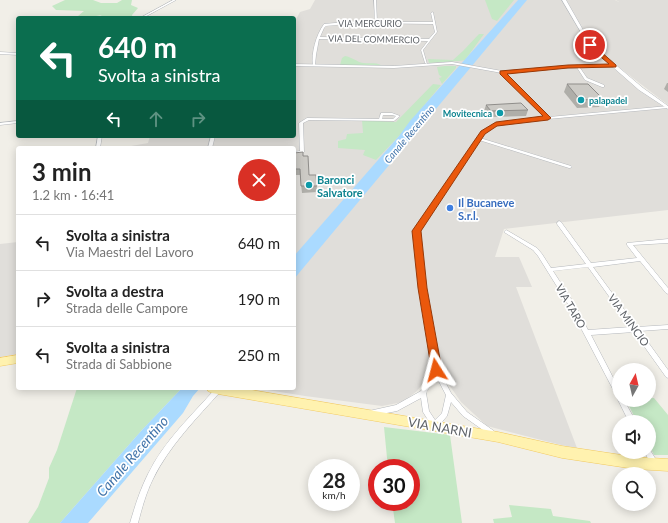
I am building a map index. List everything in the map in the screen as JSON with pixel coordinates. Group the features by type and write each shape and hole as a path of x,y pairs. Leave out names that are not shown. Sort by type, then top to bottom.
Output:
{"main road":[{"path":"564,0 586,39 641,89 668,108"},
{"path":"0,362 16,359"},
{"name":"VIA NARNI","path":"222,390 435,426 562,452 668,465"}],"street":[{"path":"145,16 175,0"},
{"path":"375,0 376,22"},
{"name":"VIA DEL COMMERCIO","path":"426,64 422,50 436,32 432,13"},
{"name":"VIA MERCURIO","path":"314,65 315,50 322,29 326,24 346,22 434,23"},
{"name":"VIA DEL COMMERCIO","path":"319,38 429,40"},
{"path":"0,53 16,54"},
{"path":"296,65 394,67 426,64 460,64 502,72 577,66 614,66"},
{"path":"577,66 586,79 603,86"},
{"path":"502,72 548,118"},
{"path":"498,438 464,414 449,395 436,370 422,288 416,231 461,167 483,132 496,124 668,108"},
{"path":"296,153 302,152 301,123 308,119 380,120"},
{"path":"0,124 16,122"},
{"path":"478,139 570,167"},
{"name":"VIA MINCIO","path":"559,223 668,375"},
{"name":"VIA TARO","path":"506,232 535,249 564,292 612,382"},
{"path":"668,241 629,244 668,292"},
{"path":"549,270 641,259"},
{"path":"586,332 668,327"},
{"path":"363,414 397,408 423,393 436,370"},
{"path":"134,523 140,501 153,472 172,442 215,390"},
{"path":"423,393 426,412 435,426 445,414 449,395"},
{"path":"652,459 655,464"}],"shaded area":[{"path":"315,0 615,0 619,2 616,0 668,0 668,105 616,65 598,49 588,36 581,37 587,45 638,88 668,109 668,210 504,229 495,257 519,257 532,287 516,287 577,448 487,426 461,402 436,366 417,391 403,402 382,406 268,390 296,390 296,146 131,146 148,143 149,138 296,138 296,19 300,12 310,9"},
{"path":"16,242 16,354 0,357 0,244"}],"green space":[{"path":"65,0 93,0 101,3 117,3 122,0 132,0 131,5 138,8 132,16 78,16 84,11 56,10 52,6"},
{"path":"485,0 514,0 497,21 492,19"},
{"path":"479,34 484,34 465,60 429,63 428,59 453,60"},
{"path":"345,56 361,62 383,66 340,65 342,58"},
{"path":"456,66 456,68 442,84 439,78 442,77 439,75 437,67"},
{"path":"433,84 441,85 399,136 376,160 363,155 365,150 338,148 338,141 346,139 347,134 363,133 362,120 396,122"},
{"path":"76,390 180,390 142,430 60,523 28,523 38,507 49,478 49,468 57,450"},
{"path":"656,400 668,415 668,455 656,455 656,415 634,415 630,407 656,407"},
{"path":"384,427 450,435 462,523 395,523 393,511 420,511 420,459 387,459"},
{"path":"509,505 551,509 553,516 590,521 591,523 494,523 493,519 512,517"}],"water":[{"name":"Canale Recentino","path":"518,0 527,0 296,277 296,254 399,136 410,121"},
{"name":"Canale Recentino","path":"180,390 198,390 183,413 88,523 60,523 142,430"}],"building":[{"path":"567,84 588,84 603,99 580,100"},
{"path":"521,103 528,110 491,111 486,105"},
{"path":"303,152 303,156 308,156 309,175 316,175 317,186 301,186 300,169 296,169 296,153"}],"place":[{"name":"palapadel","path":"581,100"},
{"name":"Movitecnica","path":"500,113"},
{"name":"Baronci Salvatore","path":"309,185"},
{"name":"Il Bucaneve S.r.l.","path":"450,208"}],"route":[{"path":"436,370 422,288 416,231 461,167 483,132 496,124 548,118 502,72 568,67 614,66 590,45"}]}
